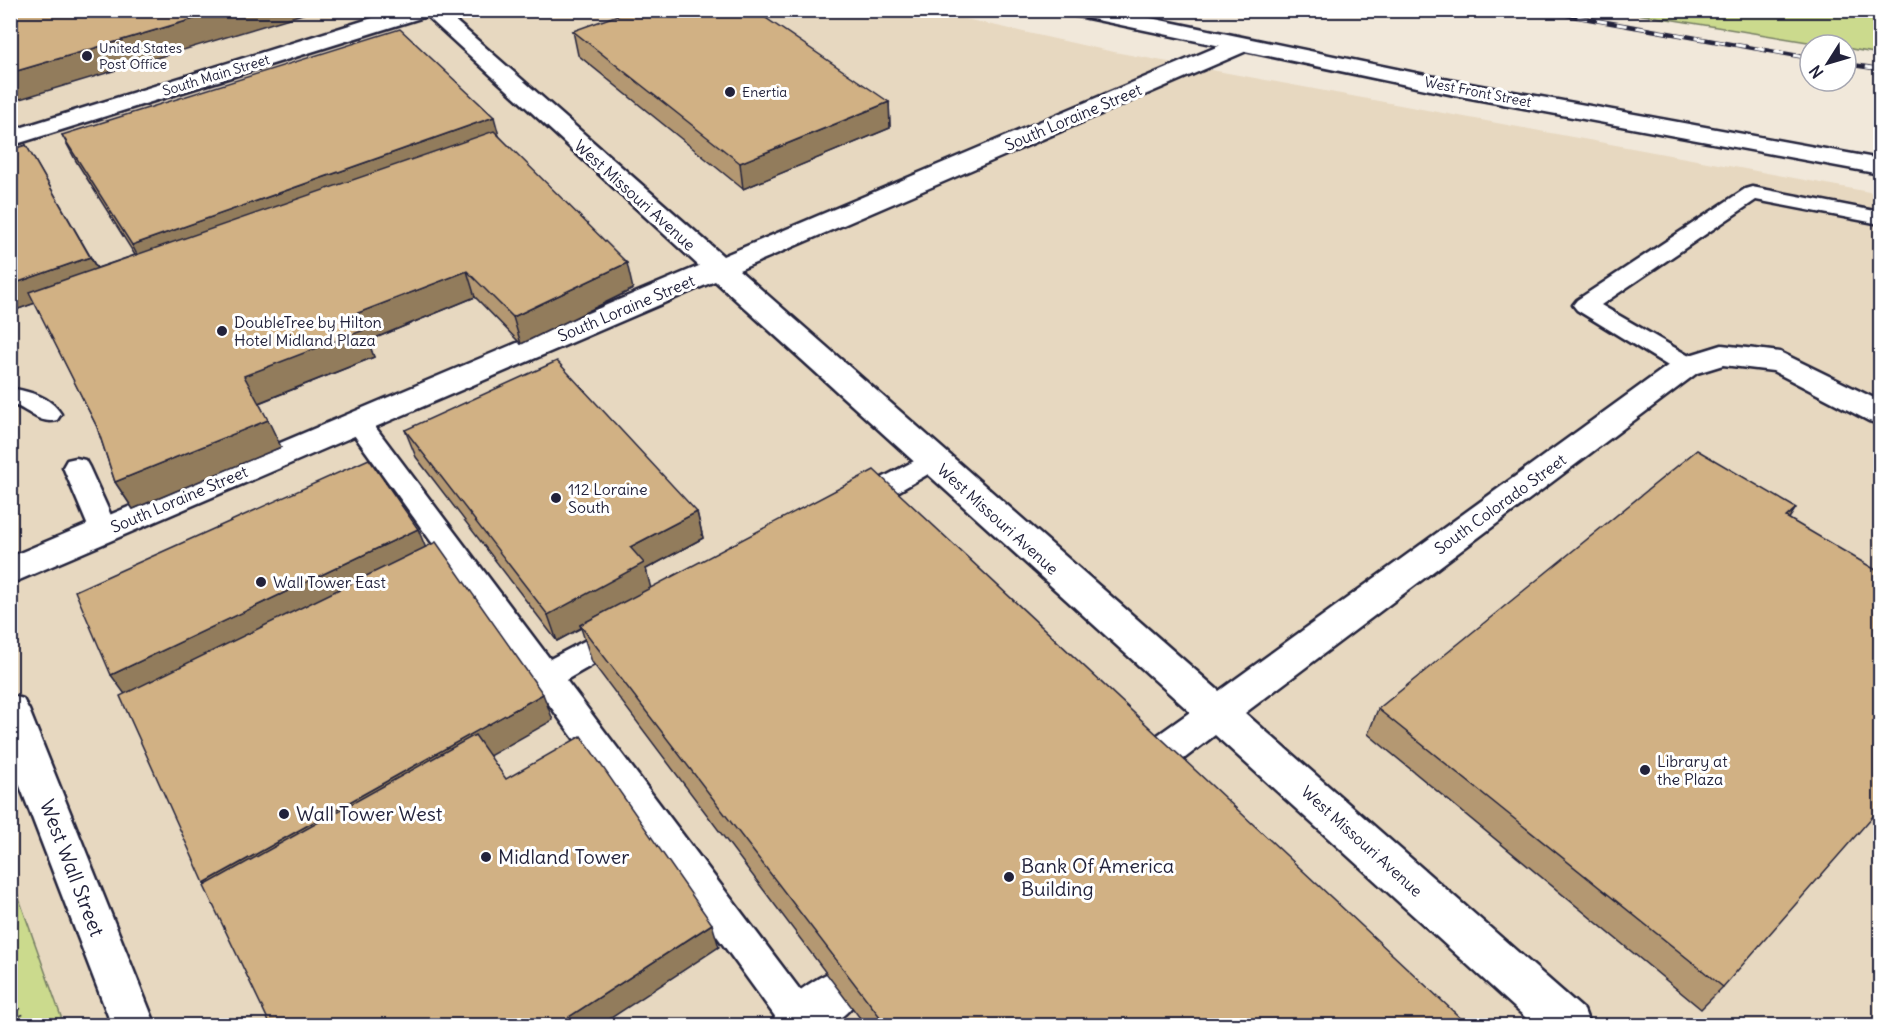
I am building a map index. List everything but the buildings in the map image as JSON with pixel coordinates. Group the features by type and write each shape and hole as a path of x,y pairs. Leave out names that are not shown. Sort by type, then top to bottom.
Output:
{"street":[{"name":"South Main Street","path":"10,139 423,10"},
{"name":"West Missouri Avenue","path":"430,10 1568,1026"},
{"name":"West Front Street","path":"1078,10 1465,90 1881,167"},
{"name":"South Loraine Street","path":"10,571 1241,45"},
{"name":"South Colorado Street","path":"1146,765 1687,366 1722,355 1780,362 1881,414"},
{"name":"West Wall Street","path":"10,710 134,1026"},
{"path":"796,1023 840,989"}],"lane":[{"path":"1687,366 1585,305 1752,193 1881,218"},
{"path":"10,396 29,400 48,414"},
{"path":"358,422 546,676 796,1023"},
{"path":"839,513 933,460"},
{"path":"76,467 104,531"},
{"path":"546,676 640,624"}],"path":[{"path":"10,984 25,1026"}],"shaded area":[{"path":"10,11 930,11 1109,51 1880,194 1880,1025 11,1025"}],"green space":[{"path":"1619,11 1880,11 1880,54 1858,50 1858,33 1798,33 1798,40"},
{"path":"11,876 64,1025 11,1025"}],"railway":[{"path":"1538,10 1798,56"},
{"path":"1858,66 1880,69"}],"place":[{"name":"United States Post Office","path":"87,56"},
{"name":"Enertia","path":"730,92"},
{"name":"DoubleTree by Hilton Hotel Midland Plaza","path":"222,331"},
{"name":"112 Loraine South","path":"556,498"},
{"name":"Wall Tower East","path":"261,582"},
{"name":"Library at the Plaza","path":"1645,770"},
{"name":"Wall Tower West","path":"284,814"},
{"name":"Midland Tower","path":"486,857"},
{"name":"Bank Of America Building","path":"1009,877"}]}
